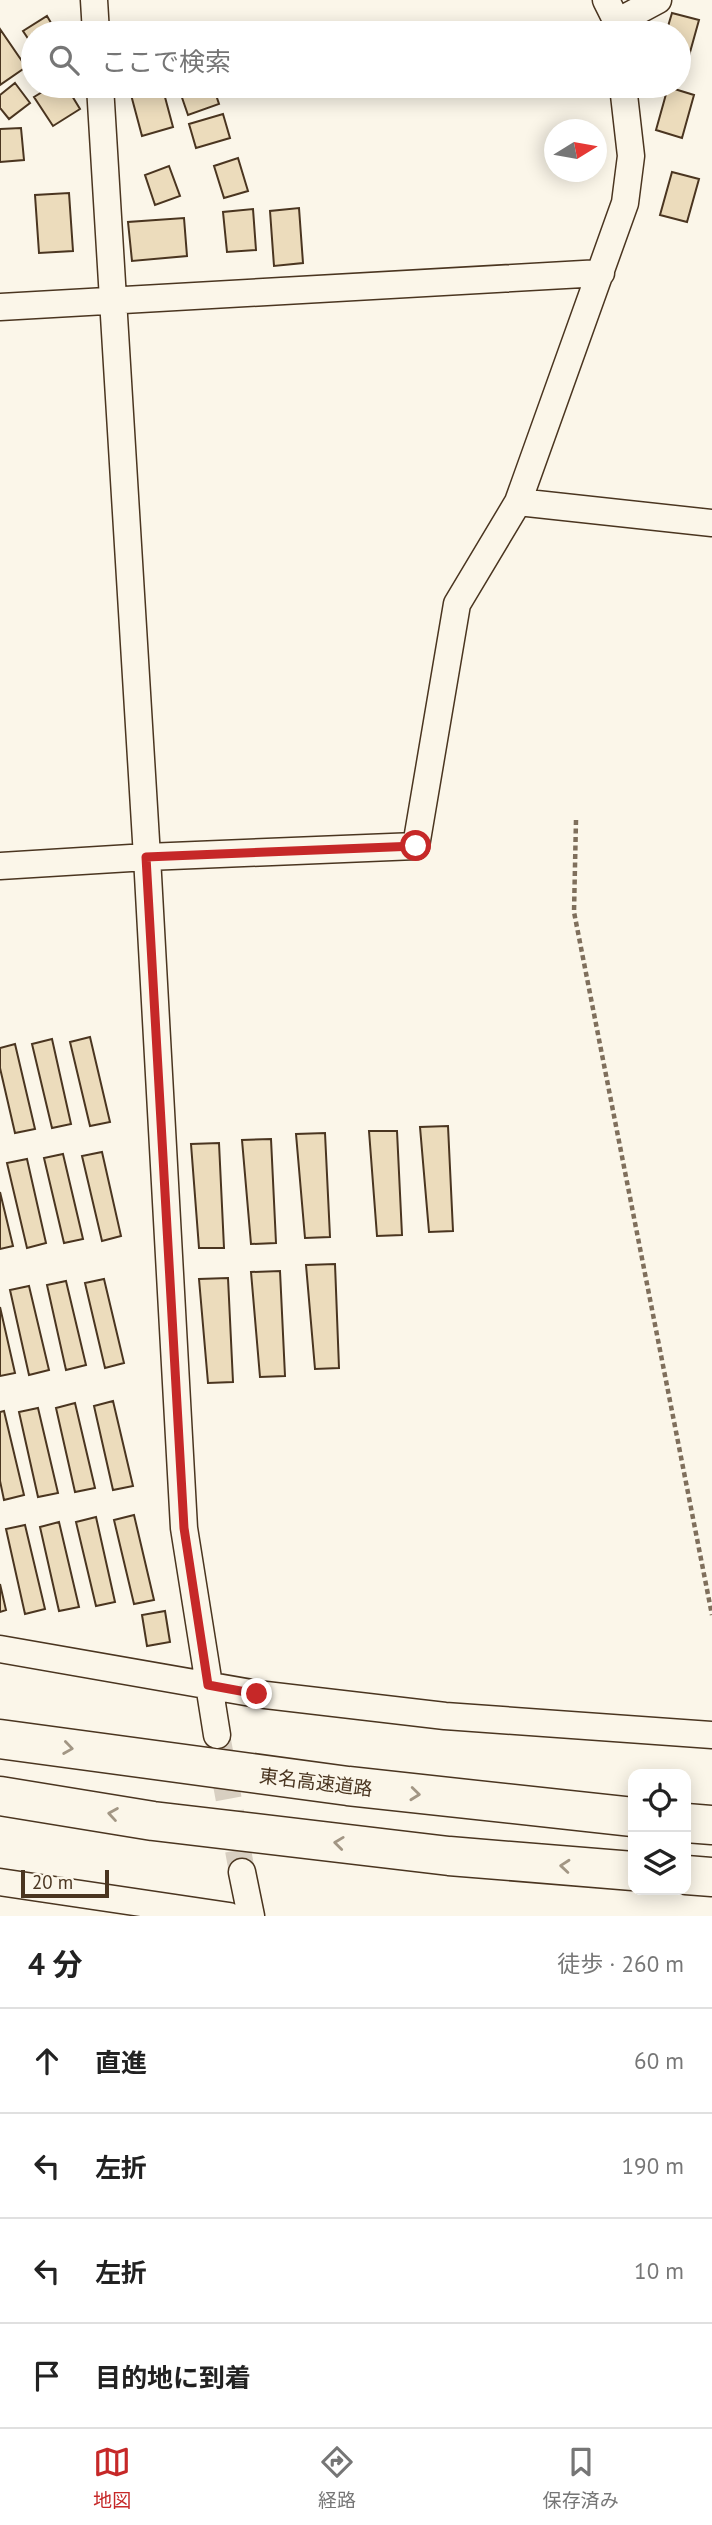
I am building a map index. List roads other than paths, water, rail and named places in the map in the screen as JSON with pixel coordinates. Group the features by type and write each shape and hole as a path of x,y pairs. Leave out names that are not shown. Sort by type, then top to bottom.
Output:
{"highway":[{"name":"東名高速道路","path":"0,1738 348,1786 628,1816"},
{"path":"0,1796 153,1821 408,1852 628,1871"},
{"path":"691,1823 712,1825"},
{"path":"691,1875 712,1877"}],"street":[{"path":"94,0 95,21"},
{"path":"613,18 658,0"},
{"path":"101,98 184,1528 217,1735"},
{"path":"0,866 416,846 457,604 518,502 625,203 631,156 624,98"},
{"path":"0,307 601,273"},
{"path":"518,502 712,523"},
{"path":"0,1649 257,1694 445,1716 712,1735"},
{"path":"242,1872 251,1916"},
{"path":"0,1882 229,1916"}],"tunnel":[{"path":"217,1735 242,1872"}]}
